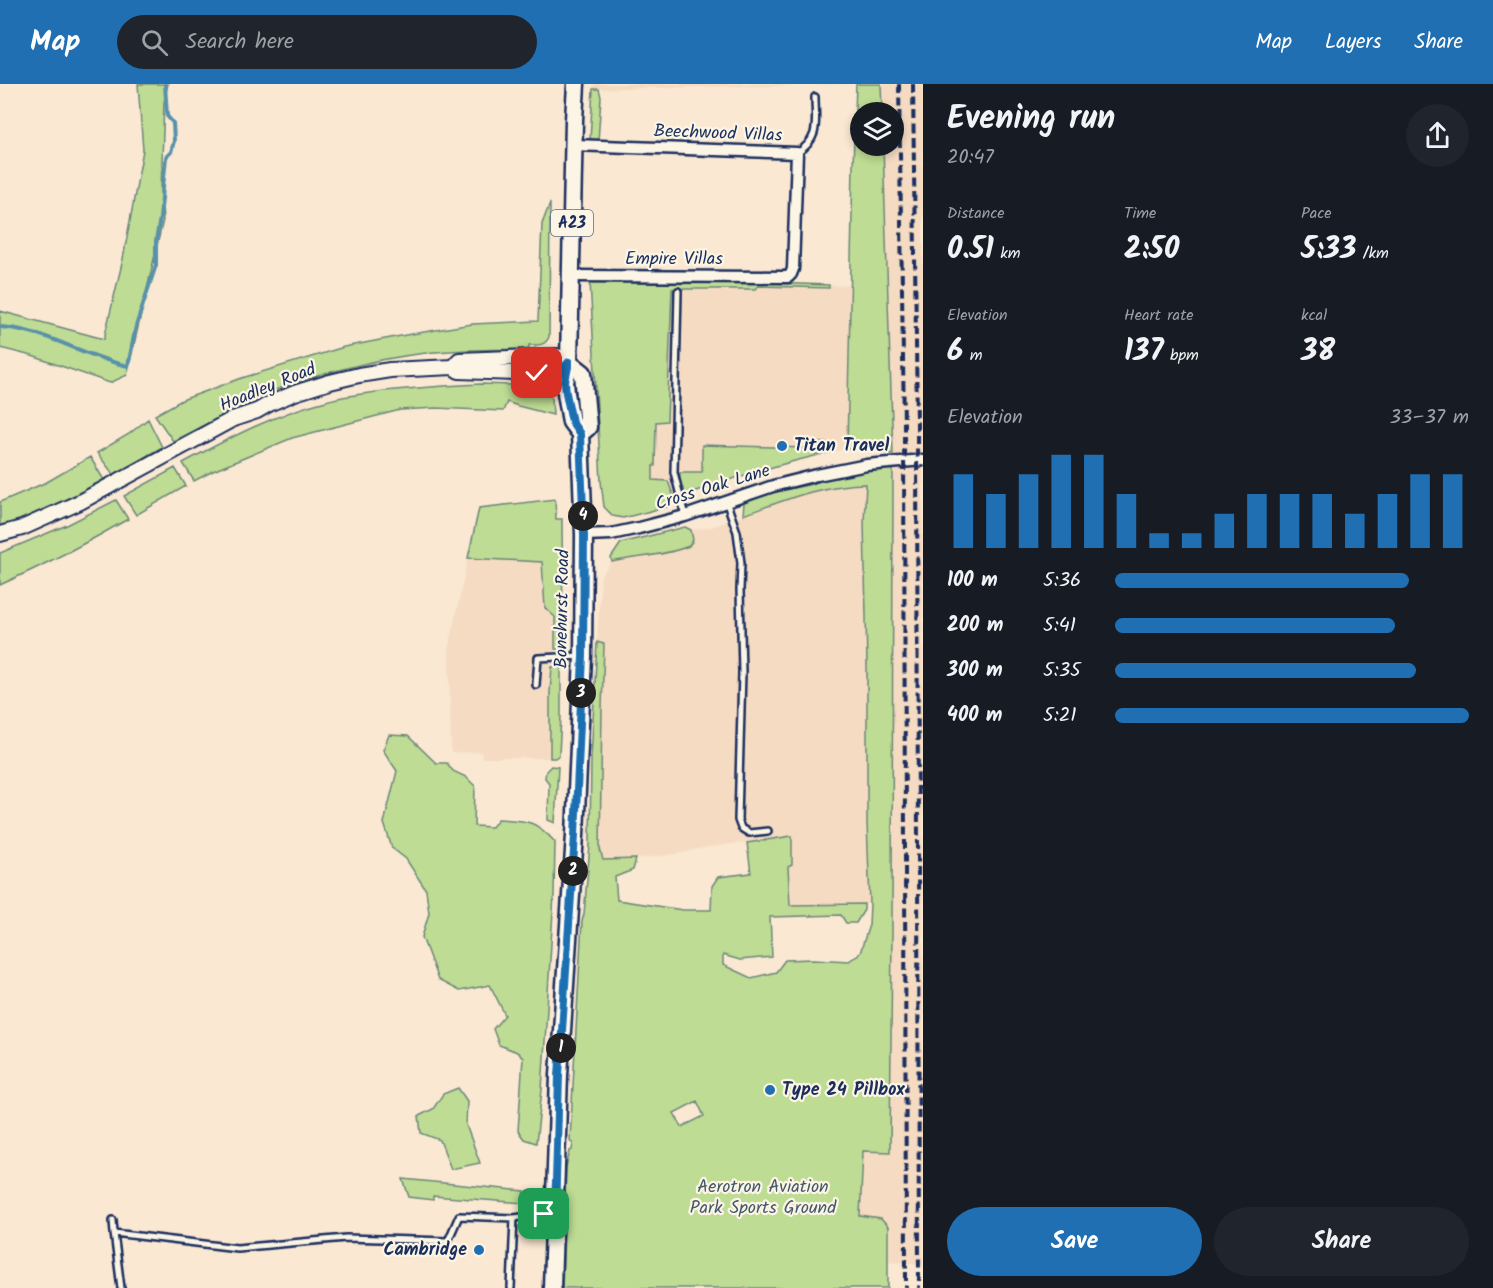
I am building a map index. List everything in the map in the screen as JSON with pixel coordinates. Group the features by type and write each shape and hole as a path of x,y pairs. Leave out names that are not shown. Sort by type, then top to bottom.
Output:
{"main road":[{"name":"Bonehurst Road","path":"552,1288 559,1076 575,835 583,656 584,535 580,434 572,422 565,382 569,362 576,84"}],"street":[{"name":"Beechwood Villas","path":"573,145 797,153 793,269 788,277 777,277"},
{"name":"Empire Villas","path":"571,276 777,277"},
{"name":"Hoadley Road","path":"0,534 22,528 80,502 233,419 257,411 295,393 330,382 390,370 453,367 459,360 556,356 569,362"},
{"name":"Cross Oak Lane","path":"584,535 611,534 639,528 685,516 772,486 817,475 867,465 923,460"}],"lane":[{"path":"797,153 811,142 814,135 815,97"},
{"path":"678,291 674,472 685,516"},
{"path":"726,501 737,532 741,563 742,680 738,820 741,828 749,833 768,831"},
{"path":"536,686 538,658 583,656"},
{"path":"114,1233 237,1248 346,1238 448,1241 459,1216 514,1218 544,1214 555,1215"},
{"path":"511,1288 514,1218"},
{"path":"113,1220 121,1288"}],"shaded area":[{"path":"594,84 856,84 593,89"},
{"path":"881,84 923,84 923,1264 888,1261 888,1227 860,1217 863,1151 890,1151 893,467 883,156 904,156 904,102 882,102"},
{"path":"590,281 739,282 850,286 847,449 736,476 674,498 670,506 623,518 613,516 604,507 601,481"},
{"path":"866,483 864,521 870,904 790,905 788,867 792,865 791,836 703,848 677,854 603,861 600,849 602,709 597,642 601,576 612,562 693,540 691,530 711,527 806,493 834,486"},
{"path":"468,558 542,562 545,608 555,617 555,649 550,692 550,758 482,758 481,752 451,753 449,646"}],"green space":[{"path":"138,84 168,84 164,102 161,190 163,220 127,375 110,383 32,356 0,348 0,311 104,339 123,259 143,150"},
{"path":"856,84 881,84 882,102 855,102"},
{"path":"593,89 599,89 601,97 598,142 590,140"},
{"path":"853,156 883,156 893,454 885,453 878,445 847,449"},
{"path":"550,203 549,337 543,343 529,345 529,348 522,349 462,350 403,356 335,371 248,400 252,409 236,409 173,441 155,415 182,400 242,378 344,347 472,324 538,321 542,224"},
{"path":"590,281 829,285 829,288 758,286 755,289 672,289 667,421 656,422 653,480 668,481 674,498 670,506 623,518 613,516 604,507"},
{"path":"481,384 511,385 545,391 552,398 553,415 507,402 503,411 436,408 400,410 292,438 194,481 183,463 235,436 307,406 348,396 392,390"},
{"path":"148,419 162,447 114,475 97,453 129,434"},
{"path":"809,443 832,443 832,452 758,471 684,495 680,485 680,472 702,472 702,445 808,448"},
{"path":"90,457 104,480 41,512 0,529 0,502 47,482"},
{"name":"Aerotron Aviation Park Sports Ground","path":"893,467 890,1152 863,1151 860,1216 881,1219 888,1227 888,1288 562,1288 566,1167 573,1144 570,1140 582,921 590,845 591,759 597,642 604,644 600,849 603,860 636,859 633,870 615,877 617,900 683,910 711,910 712,886 718,877 751,873 747,843 792,836 792,865 788,867 790,905 864,904 864,910 856,923 846,923 841,915 770,917 772,957 740,960 723,955 723,965 751,978 776,972 785,960 849,961 860,953 869,925 870,904 864,521 866,484 819,490 743,515 744,503 763,494 808,485 842,474","holes":["697,1101 704,1116 682,1127 674,1113"]},
{"path":"175,468 186,486 136,515 124,496"},
{"path":"555,499 556,519 562,519 563,646 560,649 555,649 555,617 545,608 542,562 468,558 479,508"},
{"path":"116,500 128,519 65,554 0,585 0,553 67,525"},
{"path":"685,527 691,530 693,540 689,546 661,554 612,562 611,558 621,543"},
{"path":"561,666 559,755 550,758 552,667"},
{"path":"389,735 408,736 436,763 447,763 453,771 466,777 475,786 474,826 492,827 498,819 523,821 535,825 555,842 542,1090 536,1143 524,1139 518,1131 523,1058 517,1052 499,1045 493,1029 505,1015 490,985 459,991 438,980 422,937 429,913 426,890 406,859 392,848 384,823 397,771 383,750"},
{"path":"551,766 558,767 555,823 548,820 549,783 545,778 546,771"},
{"path":"458,1088 467,1101 466,1125 480,1163 451,1169 440,1140 421,1133 419,1116 433,1109 443,1094"},
{"path":"403,1179 525,1191 524,1203 433,1196 433,1200 409,1197"}],"waterway":[{"path":"0,327 33,333 128,366 136,326 156,265 156,241 166,157 171,152 174,141 173,123 167,116 165,84"}],"railway":[{"path":"899,84 904,426 906,1288"},
{"path":"913,84 917,427 919,1288"}],"place":[{"name":"Titan Travel","path":"782,446"},
{"name":"Type 24 Pillbox","path":"770,1090"},
{"name":"Cambridge","path":"479,1250"}],"route":[{"path":"537,373 559,373 569,362 565,382 572,422 580,434 584,535 583,656 571,915 559,1076 555,1215 544,1214"}]}
